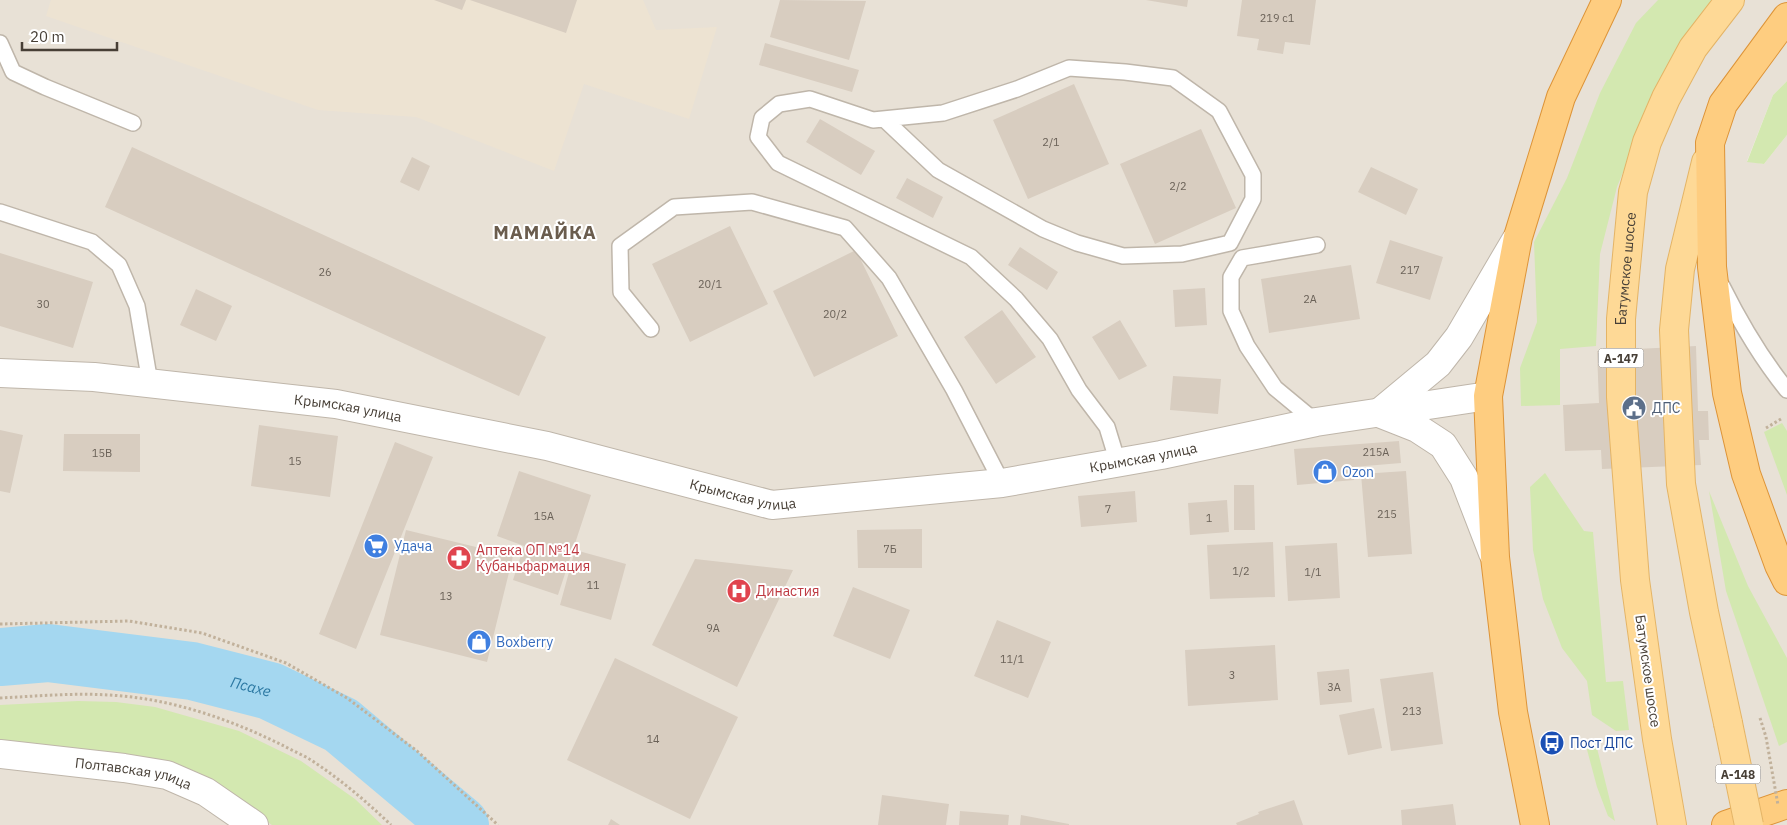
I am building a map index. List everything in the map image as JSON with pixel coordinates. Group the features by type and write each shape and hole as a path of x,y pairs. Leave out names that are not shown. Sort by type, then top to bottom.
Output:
{"highway":[{"path":"1537,823 1513,712 1495,558 1488,396 1518,237 1561,97 1608,0"},
{"path":"1787,18 1723,104 1710,143 1712,267 1729,402 1746,474 1787,581"},
{"path":"1726,825 1783,805"}],"main road":[{"name":"Батумское шоссе","path":"1672,825 1657,739 1635,580 1621,397 1621,319 1633,192 1647,142 1666,98 1693,48 1730,0"},
{"name":"А-148","path":"1710,143 1680,269 1674,330 1681,484 1704,612 1749,825"}],"street":[{"path":"1495,558 1464,478 1443,446 1417,428 1379,413 1438,364 1459,337 1518,237"},
{"name":"Крымская улица","path":"0,373 94,377 336,404 547,446 772,505 1002,483 1118,462 1316,422 1488,396"},
{"name":"Полтавская улица","path":"0,754 124,768 166,775 206,792 254,825"}],"lane":[{"path":"0,43 13,72 46,88 133,123"},
{"path":"884,119 938,170 1043,229 1077,243 1123,256 1182,254 1230,243 1253,199 1253,175 1219,111 1173,78 1069,68 1017,89 943,113 873,120 810,99 779,104 762,118 758,137 778,163 971,256 1016,299 1050,339 1079,390 1107,427 1118,462"},
{"path":"651,329 621,292 620,246 674,207 752,202 845,228 888,278 954,390 1002,483"},
{"path":"0,212 92,242 119,265 137,306 150,383"},
{"path":"1316,422 1275,388 1246,346 1231,311 1231,277 1242,258 1317,245"},
{"path":"1712,267 1738,318 1765,364 1787,390"}],"path":[{"path":"0,624 129,621 202,633 286,663 347,698 417,750 498,825"},
{"path":"0,698 72,694 122,696 159,702 206,714 260,734 310,759 365,800 391,825"},
{"path":"1766,737 1783,805"}],"shaded area":[{"path":"0,0 1787,0 1787,81 1773,95 1747,161 1764,164 1787,135 1787,825 0,825"},
{"path":"51,0 643,0 656,30 717,27 689,119 584,84 554,171 416,117 318,110 46,16"}],"green space":[{"path":"1658,0 1718,0 1651,104 1617,187 1600,254 1596,346 1560,349 1560,405 1521,406 1520,368 1537,322 1534,242 1567,178 1600,93 1636,23"},
{"path":"1787,81 1787,135 1764,164 1747,162 1773,95"},
{"path":"1782,423 1787,431 1787,495 1764,432"},
{"path":"1545,473 1584,531 1593,532 1606,682 1623,681 1629,730 1616,731 1592,715 1587,681 1562,648 1543,599 1533,550 1530,487"},
{"path":"1709,491 1748,586 1787,658 1787,742 1779,746 1726,591"},
{"path":"78,701 116,702 155,707 239,731 301,761 355,799 382,825 272,825 213,784 0,746 0,705"},
{"path":"1596,744 1615,821 1608,816 1597,787 1586,746"}],"building":[{"path":"434,0 466,0 462,10"},
{"path":"470,0 577,0 566,33"},
{"path":"780,0 866,1 849,60 770,37"},
{"path":"1146,0 1188,0 1187,7"},
{"path":"1242,0 1316,0 1310,45 1285,42 1283,54 1257,50 1259,39 1237,36"},
{"path":"765,43 859,70 852,92 759,65"},
{"path":"1074,84 1109,164 1028,199 993,120"},
{"path":"820,119 875,151 861,175 806,142"},
{"path":"1201,129 1236,208 1155,244 1120,164"},
{"path":"132,147 546,337 519,396 105,207"},
{"path":"412,157 430,166 419,191 400,182"},
{"path":"1371,167 1418,189 1406,215 1358,192"},
{"path":"907,178 943,197 933,218 896,198"},
{"path":"730,226 768,304 690,342 652,264"},
{"path":"1390,240 1443,257 1430,300 1376,283"},
{"path":"1020,247 1058,272 1047,290 1008,265"},
{"path":"856,250 898,336 814,377 773,291"},
{"path":"0,253 93,282 73,348 0,326"},
{"path":"1351,265 1360,319 1269,333 1261,279"},
{"path":"1205,288 1207,325 1175,327 1173,290"},
{"path":"196,289 232,306 216,341 180,325"},
{"path":"1002,310 1036,357 996,384 964,337"},
{"path":"1120,320 1147,366 1119,380 1092,337"},
{"path":"1696,346 1698,411 1708,411 1709,440 1699,440 1701,465 1602,469 1601,450 1565,451 1563,405 1599,403 1597,351"},
{"path":"1173,376 1221,379 1218,414 1170,410"},
{"path":"259,425 338,436 330,497 251,486"},
{"path":"0,430 23,435 10,493 0,491"},
{"path":"64,434 140,434 140,472 63,471"},
{"path":"1399,441 1401,463 1353,467 1354,480 1297,485 1294,449"},
{"name":"Удача","path":"395,442 433,457 356,649 319,634"},
{"path":"519,471 591,495 558,595 513,580 524,546 497,536"},
{"path":"1406,471 1412,554 1368,557 1361,474"},
{"path":"1234,485 1254,485 1255,530 1234,530"},
{"path":"1135,491 1137,522 1081,527 1078,496"},
{"path":"1227,500 1229,532 1190,535 1188,503"},
{"path":"922,529 922,568 858,568 857,530"},
{"path":"406,530 513,556 487,662 380,635"},
{"path":"1273,542 1275,597 1210,599 1207,545"},
{"path":"1337,543 1340,598 1288,601 1285,546"},
{"path":"575,550 626,564 611,620 560,605"},
{"path":"695,559 793,570 737,687 652,645"},
{"path":"853,587 910,610 890,659 833,636"},
{"path":"997,620 1051,642 1028,698 974,676"},
{"path":"1275,645 1278,700 1188,706 1185,650"},
{"path":"615,658 738,717 690,819 567,760"},
{"path":"1349,669 1352,702 1320,705 1317,672"},
{"path":"1433,672 1443,744 1391,751 1380,679"},
{"path":"1374,708 1382,748 1348,755 1339,715"},
{"path":"882,795 949,804 946,825 878,825"},
{"path":"1294,800 1303,825 1237,825 1236,823 1259,814 1258,812"},
{"path":"1453,804 1456,825 1402,825 1401,810"},
{"path":"960,811 1009,815 1008,825 959,825"},
{"path":"1021,815 1069,824 1069,825 1020,825"},
{"path":"611,819 620,825 608,825"}],"waterway":[{"name":"Псахе","path":"0,657 48,653 192,671 270,691 341,725 460,825"}],"place":[{"name":"ДПС","path":"1634,408"},
{"name":"Ozon","path":"1325,472"},
{"name":"Удача","path":"376,546"},
{"name":"Аптека ОП №14 Кубаньфармация","path":"459,558"},
{"name":"Династия","path":"739,591"},
{"name":"Boxberry","path":"479,642"},
{"name":"Пост ДПС","path":"1552,743"}],"district":[{"name":"МАМАЙКА","path":"545,232"}]}
